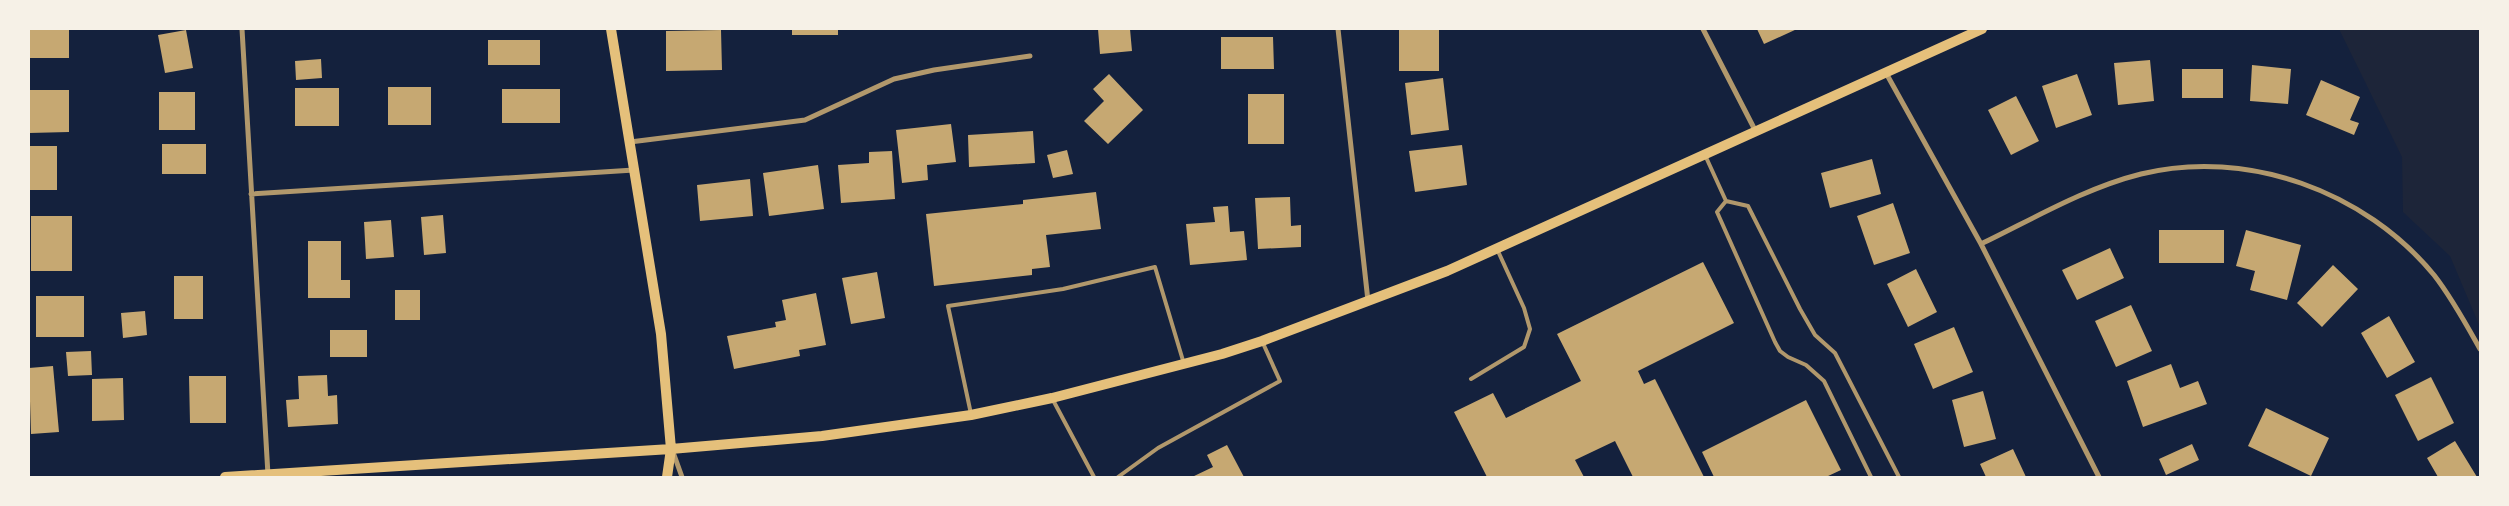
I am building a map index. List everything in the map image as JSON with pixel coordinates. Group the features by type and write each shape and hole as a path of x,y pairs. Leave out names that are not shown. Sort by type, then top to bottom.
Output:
{"main road":[{"path":"611,29 661,334 671,449 667,477"},
{"path":"225,477 268,476 671,449 822,436 971,414 1052,398 1184,364 1262,341 1448,271 1982,29"}],"street":[{"path":"242,29 268,476"},
{"path":"1338,29 1368,301"},
{"path":"1702,29 1756,132"},
{"path":"629,142 806,120 894,79 1030,56"},
{"path":"1886,73 1981,244 2099,477"},
{"path":"1981,244 2095,189 2142,174 2182,168 2233,168 2287,178 2328,193 2373,218 2410,248 2434,276 2457,308 2480,349"},
{"path":"251,194 634,170"},
{"path":"671,449 682,477"}],"lane":[{"path":"1705,155 1726,201"},
{"path":"1726,201 1717,212 1775,342 1780,351 1806,365 1824,381 1871,477"},
{"path":"1726,201 1748,206 1800,309 1815,335 1835,353 1899,477"},
{"path":"1471,379 1524,347 1530,329 1524,308 1497,248"},
{"path":"971,414 948,306 1063,289 1155,267 1184,364"},
{"path":"1118,477 1158,448 1280,381 1262,341"},
{"path":"1052,398 1094,477"}],"shaded area":[{"path":"2339,29 2480,29 2480,327 2450,256 2403,212 2402,157"}],"building":[{"path":"29,29 69,29 69,58 29,58"},
{"path":"792,29 838,29 838,35 792,35"},
{"path":"1098,29 1130,29 1132,51 1100,54"},
{"path":"1399,29 1439,29 1439,71 1399,71"},
{"path":"1757,29 1797,29 1764,44"},
{"path":"186,30 193,68 165,73 158,35"},
{"path":"721,30 722,70 666,71 666,31"},
{"path":"1221,37 1273,37 1274,69 1221,69"},
{"path":"488,40 540,40 540,65 488,65"},
{"path":"321,59 322,78 296,80 295,61"},
{"path":"2150,60 2154,101 2118,105 2114,63"},
{"path":"2252,65 2291,69 2288,104 2250,101"},
{"path":"2182,69 2223,69 2223,98 2182,98"},
{"path":"1109,74 1143,110 1108,144 1084,121 1104,101 1093,89"},
{"path":"2077,74 2092,115 2056,128 2042,86"},
{"path":"1443,78 1449,130 1411,135 1405,83"},
{"path":"2321,80 2360,97 2350,120 2359,123 2354,135 2306,115"},
{"path":"388,87 431,87 431,125 388,125"},
{"path":"295,88 339,88 339,126 295,126"},
{"path":"502,89 560,89 560,123 502,123"},
{"path":"29,90 69,90 69,132 29,133"},
{"path":"159,92 195,92 195,130 159,130"},
{"path":"1248,94 1284,94 1284,144 1248,144"},
{"path":"2016,96 2039,141 2011,155 1988,110"},
{"path":"951,124 956,162 927,165 928,180 902,183 896,130"},
{"path":"1033,131 1035,163 969,167 968,135"},
{"path":"162,144 206,144 206,174 162,174"},
{"path":"1462,145 1467,185 1415,192 1409,151"},
{"path":"29,146 57,146 57,190 29,190"},
{"path":"1067,150 1073,174 1053,178 1047,155"},
{"path":"892,151 895,199 841,203 838,165 869,163 869,152"},
{"path":"1872,159 1881,194 1830,208 1821,173"},
{"path":"818,165 824,209 769,216 763,173"},
{"path":"750,179 753,216 700,221 697,185"},
{"path":"1096,192 1101,229 1046,235 1050,267 1032,269 1032,275 934,286 926,214 1023,204 1023,200"},
{"path":"1290,197 1291,226 1301,225 1301,247 1258,249 1255,198"},
{"path":"1893,203 1910,253 1874,265 1857,216"},
{"path":"1228,206 1230,232 1244,231 1247,260 1190,265 1186,224 1215,222 1213,207"},
{"path":"443,215 446,253 424,255 421,217"},
{"path":"31,216 72,216 72,271 31,271"},
{"path":"391,220 394,257 366,259 364,222"},
{"path":"2159,230 2224,230 2224,263 2159,263"},
{"path":"2246,230 2301,245 2287,300 2250,290 2255,271 2236,266"},
{"path":"308,241 341,241 341,280 350,280 350,298 308,298"},
{"path":"2110,248 2124,278 2077,300 2062,270"},
{"path":"1703,262 1734,323 1638,371 1644,384 1655,379 1704,477 1633,477 1615,441 1575,460 1584,477 1487,477 1454,412 1493,393 1506,418 1581,381 1557,334"},
{"path":"2333,265 2358,289 2322,327 2297,303"},
{"path":"1916,269 1937,312 1908,327 1887,284"},
{"path":"877,272 885,318 851,324 842,278"},
{"path":"174,276 203,276 203,319 174,319"},
{"path":"395,290 420,290 420,320 395,320"},
{"path":"816,293 826,345 799,350 800,356 734,369 727,336 776,327 775,322 786,320 782,300"},
{"path":"36,296 84,296 84,337 36,337"},
{"path":"2131,305 2152,351 2116,367 2095,321"},
{"path":"145,311 147,335 123,338 121,313"},
{"path":"2389,316 2415,362 2387,378 2361,333"},
{"path":"1954,327 1973,372 1933,389 1914,344"},
{"path":"330,330 367,330 367,357 330,357"},
{"path":"91,351 92,375 68,376 66,352"},
{"path":"2171,364 2180,388 2198,381 2207,404 2143,427 2127,381"},
{"path":"53,366 59,432 31,434 29,368"},
{"path":"327,375 328,396 337,395 338,424 288,427 286,400 299,399 298,376"},
{"path":"189,376 226,376 226,423 190,423"},
{"path":"2431,377 2454,423 2418,441 2395,395"},
{"path":"123,378 124,420 92,421 92,379"},
{"path":"1983,391 1996,439 1964,447 1952,400"},
{"path":"1806,400 1841,470 1826,477 1714,477 1702,452"},
{"path":"2266,408 2329,438 2311,476 2248,446"},
{"path":"2455,441 2477,477 2438,477 2427,458"},
{"path":"2192,444 2199,460 2166,475 2159,459"},
{"path":"1227,445 1244,477 1192,477 1213,467 1207,455"},
{"path":"2013,449 2026,477 1986,477 1980,464"}]}
